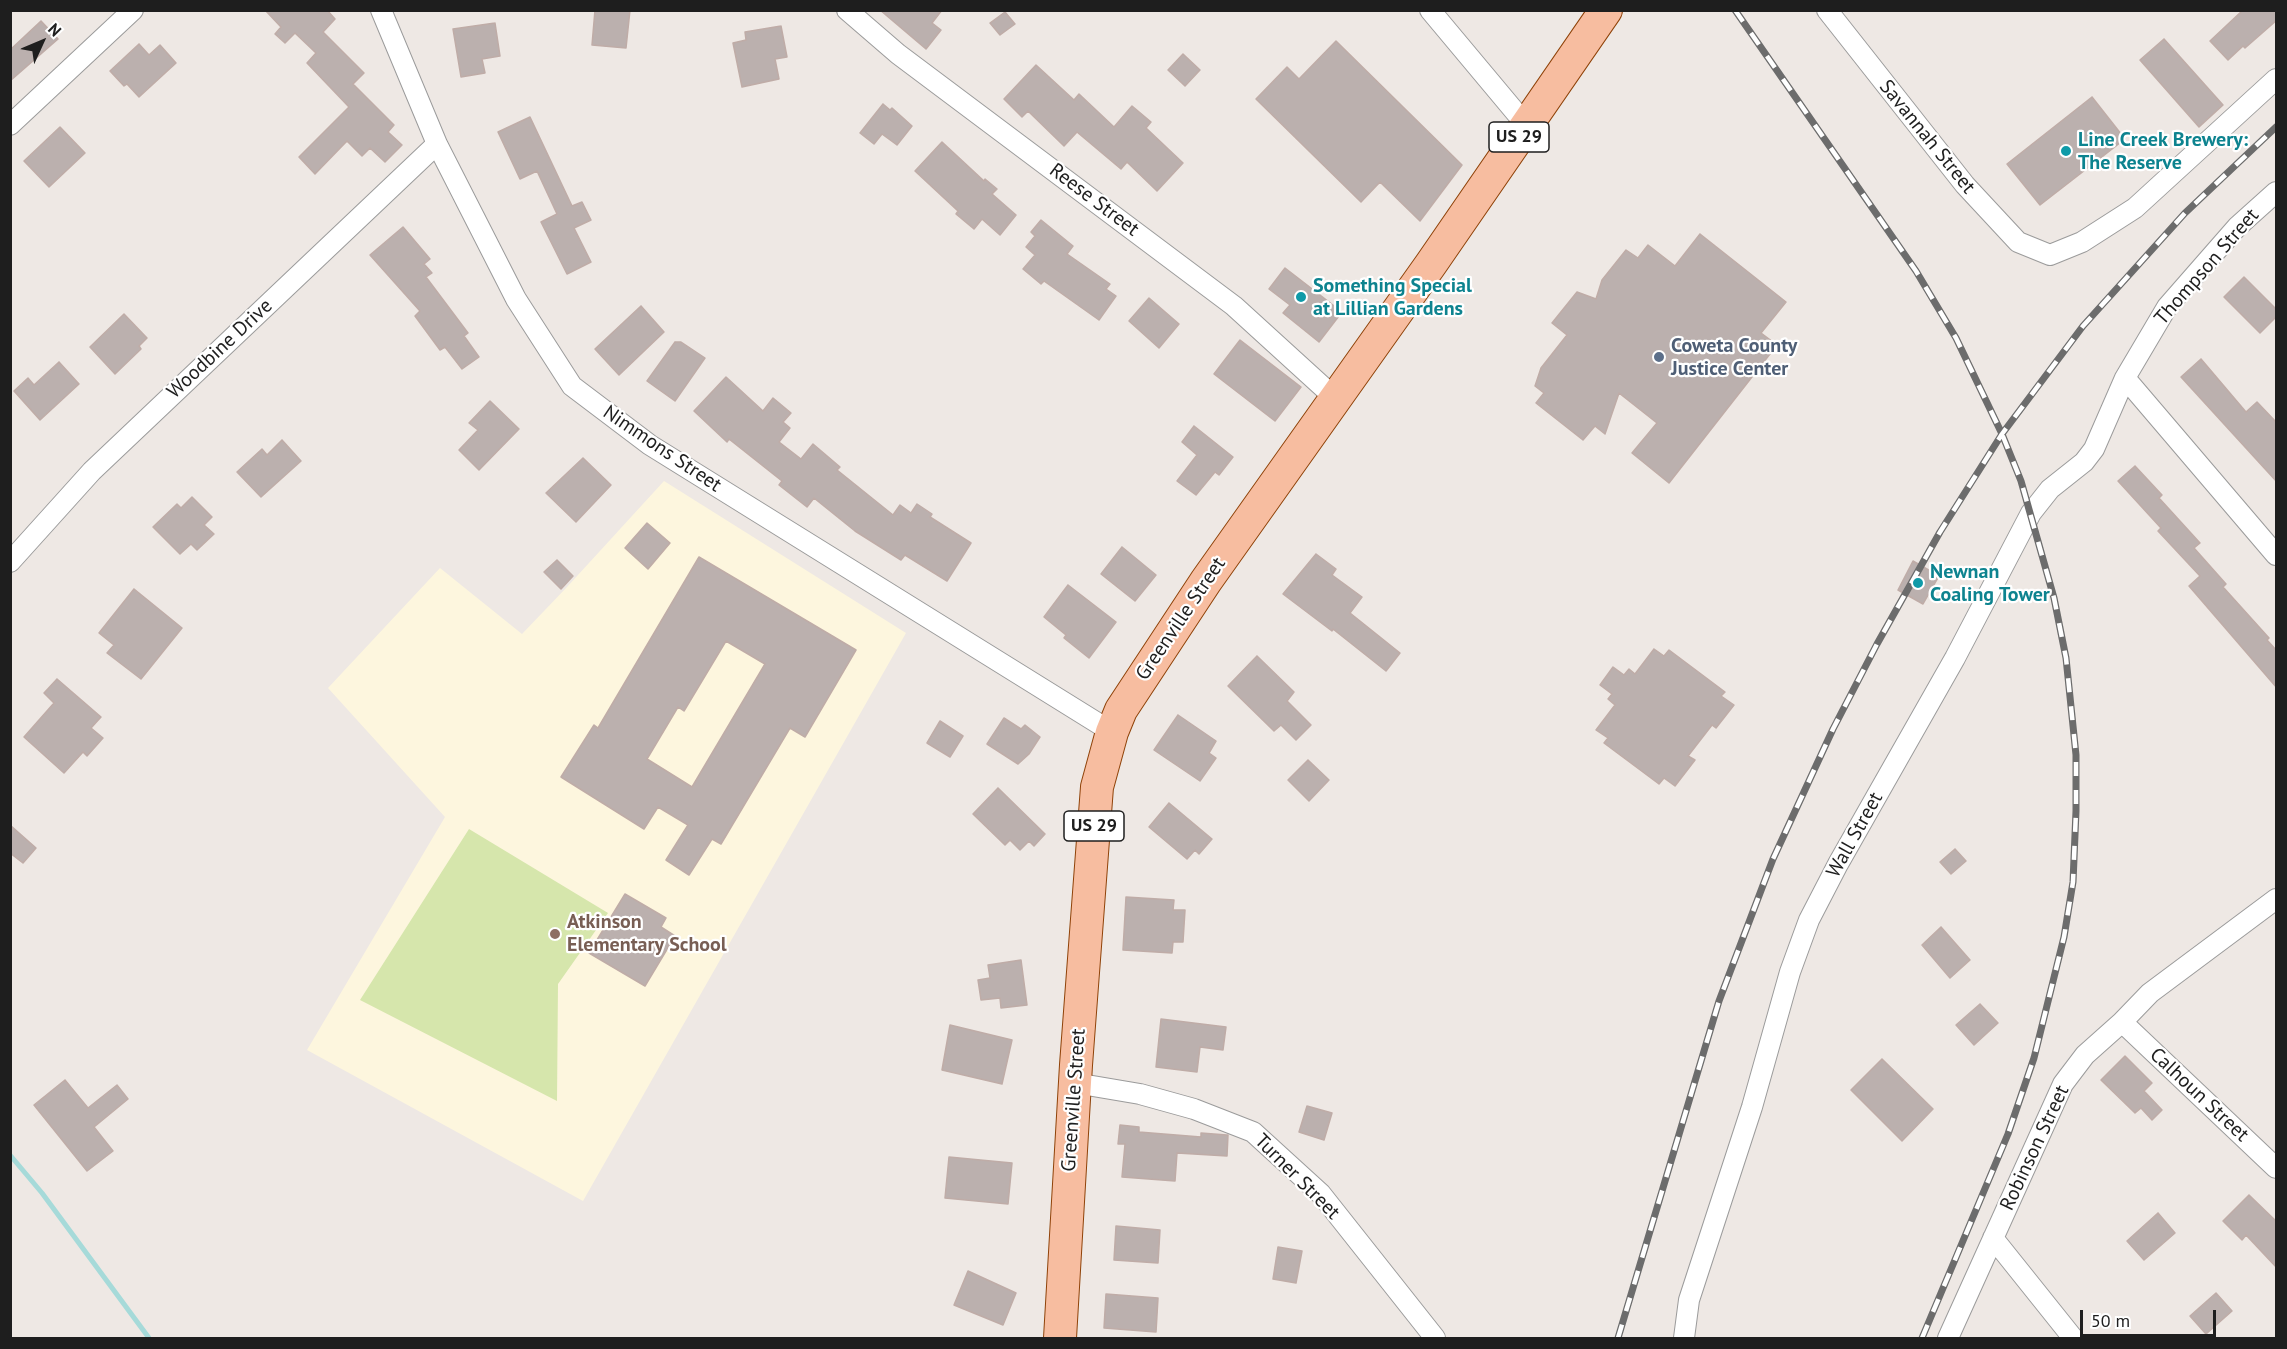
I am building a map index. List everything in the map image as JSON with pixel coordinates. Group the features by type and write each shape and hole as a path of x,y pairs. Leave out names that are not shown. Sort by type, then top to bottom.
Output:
{"main road":[{"name":"Greenville Street","path":"1059,1338 1097,787 1112,732 1121,710 1206,580 1431,264 1606,10"}],"street":[{"path":"10,125 134,10"},
{"name":"Nimmons Street","path":"381,10 437,144 516,298 572,386 650,445 1112,732"},
{"name":"Reese Street","path":"847,10 898,54 1234,306 1335,398"},
{"path":"1430,10 1527,126"},
{"name":"Savannah Street","path":"1827,10 1965,185 2018,243 2050,255 2082,242 2135,208 2277,79"},
{"name":"Woodbine Drive","path":"10,562 92,471 437,144"},
{"name":"Thompson Street","path":"2125,378 2167,307 2237,226 2277,192"},
{"path":"2125,378 2277,555"},
{"name":"Wall Street","path":"1683,1338 1689,1300 1697,1273 1752,1107 1790,972 1809,920 1838,864 1955,658 2031,513 2050,489 2084,462 2094,449 2125,378"},
{"name":"Robinson Street","path":"1948,1338 2063,1084 2085,1054 2122,1022 2150,993 2277,899"},
{"name":"Calhoun Street","path":"2122,1022 2277,1168"},
{"name":"Turner Street","path":"1075,1083 1140,1094 1194,1109 1253,1132 1320,1194 1435,1338"},
{"path":"1993,1238 2073,1338"}],"shaded area":[{"name":"Atkinson Elementary School","path":"664,481 906,633 583,1201 307,1050 445,817 328,688 440,568 522,634"}],"green space":[{"path":"469,829 608,913 558,984 557,1101 360,1000"}],"building":[{"path":"265,10 327,10 335,19 323,32 364,73 353,84 394,125 388,132 402,145 385,162 370,148 362,156 347,141 315,174 299,157 349,107 307,63 316,53 295,33 285,43 275,34 281,27"},
{"path":"595,10 630,10 626,48 592,45"},
{"path":"880,10 942,10 932,23 941,30 926,49"},
{"path":"2243,10 2277,10 2277,20 2228,60 2210,41"},
{"path":"1005,12 1015,24 1000,35 990,23"},
{"path":"41,21 58,39 10,81 10,50"},
{"path":"495,23 500,56 482,59 485,73 461,77 453,29"},
{"path":"781,26 787,57 775,59 779,79 742,87 733,43 746,40 745,32"},
{"path":"2164,39 2223,105 2199,127 2140,60"},
{"path":"1336,41 1462,165 1420,221 1380,182 1361,202 1256,99 1287,67 1299,79"},
{"path":"139,44 149,55 160,45 176,63 139,97 127,84 124,86 110,71"},
{"path":"1183,54 1200,70 1185,86 1168,70"},
{"path":"1036,65 1074,100 1079,94 1114,127 1132,106 1151,122 1146,128 1183,163 1157,191 1127,162 1121,169 1077,132 1064,146 1028,111 1022,117 1004,99"},
{"name":"Line Creek Brewery: The Reserve","path":"2092,97 2125,139 2040,205 2007,164"},
{"path":"883,104 890,110 892,108 912,126 897,145 882,134 874,144 860,133"},
{"path":"530,117 572,206 582,202 591,220 574,228 591,262 567,274 541,222 557,214 537,171 520,179 498,132"},
{"path":"60,127 85,153 49,187 24,161"},
{"path":"942,142 984,181 985,179 997,189 992,194 1016,215 1000,235 982,219 974,229 956,214 958,211 915,171"},
{"path":"1041,220 1073,246 1067,254 1110,284 1106,289 1116,296 1099,320 1044,281 1041,284 1023,269 1035,255 1026,247 1035,236 1031,232"},
{"path":"403,227 430,259 424,264 432,273 426,277 468,333 464,336 479,357 462,369 445,347 440,350 415,316 420,311 370,255"},
{"name":"Coweta County Justice Center","path":"1700,234 1786,302 1761,333 1777,345 1669,483 1632,453 1657,423 1619,393 1605,434 1595,426 1583,440 1536,403 1544,393 1535,386 1541,368 1567,335 1552,323 1577,292 1596,299 1602,280 1626,250 1638,258 1648,245 1675,266"},
{"name":"Something Special at Lillian Gardens","path":"1285,268 1342,312 1319,342 1283,313 1290,305 1269,289"},
{"path":"2244,277 2277,310 2277,316 2260,333 2224,297"},
{"path":"1149,298 1179,324 1159,348 1129,321"},
{"path":"641,306 664,332 619,375 595,349"},
{"path":"124,314 147,338 139,346 141,349 115,374 90,347"},
{"path":"1240,340 1301,387 1275,421 1214,374"},
{"path":"675,342 681,342 705,358 675,401 647,381"},
{"path":"2201,359 2246,412 2257,402 2277,423 2277,482 2181,377"},
{"path":"59,362 79,384 40,420 14,391 28,378 34,385"},
{"path":"726,377 763,411 773,398 791,413 783,422 790,428 779,442 801,459 813,444 840,467 837,470 893,515 900,505 911,513 917,504 932,514 930,517 971,543 947,581 905,555 901,560 855,531 814,498 807,507 779,485 782,481 729,439 727,442 694,411"},
{"path":"490,401 519,429 479,470 459,450 478,430 469,423"},
{"path":"1194,426 1233,457 1219,475 1215,472 1196,495 1177,481 1197,455 1182,442"},
{"path":"282,440 301,461 261,497 237,472 262,449 267,455"},
{"path":"583,458 611,485 576,522 546,493"},
{"path":"2135,466 2162,495 2159,498 2200,543 2194,548 2226,584 2223,587 2269,638 2267,640 2277,651 2277,688 2189,586 2200,576 2158,531 2161,528 2118,481"},
{"path":"192,497 212,517 204,525 214,534 197,550 191,544 180,554 153,527 177,504 181,508"},
{"path":"647,523 670,543 648,569 625,548"},
{"path":"1122,547 1156,575 1135,601 1101,574"},
{"path":"1316,554 1336,569 1332,575 1362,597 1350,613 1400,653 1386,671 1333,629 1332,631 1283,594"},
{"path":"699,557 856,650 805,737 790,728 721,844 712,839 689,875 666,860 688,825 658,807 644,829 561,777 594,725 598,728","holes":["726,641 765,664 692,787 647,759 678,707 684,711"]},
{"path":"557,560 573,576 561,589 544,572"},
{"name":"Newnan Coaling Tower","path":"1913,561 1939,576 1923,604 1898,590"},
{"path":"1068,585 1116,622 1089,658 1064,638 1066,635 1044,617"},
{"path":"134,589 182,628 141,679 107,653 114,645 99,633"},
{"path":"1654,649 1664,656 1669,650 1725,692 1721,696 1734,705 1716,728 1712,725 1688,756 1695,760 1675,786 1664,778 1659,784 1604,743 1608,738 1596,730 1615,705 1608,699 1612,694 1600,685 1613,667 1624,675 1629,669 1635,674"},
{"path":"1257,656 1294,692 1287,701 1311,725 1296,740 1281,725 1274,731 1228,686"},
{"path":"57,679 101,717 91,728 103,738 87,756 83,752 64,773 24,737 54,703 44,693"},
{"path":"1178,715 1216,741 1209,753 1216,758 1200,781 1154,750"},
{"path":"1004,718 1021,729 1025,725 1040,737 1029,754 1018,764 987,744"},
{"path":"940,721 963,736 950,757 927,743"},
{"path":"1308,760 1329,780 1309,801 1288,780"},
{"path":"998,788 1045,834 1034,846 1029,841 1020,850 1010,840 1005,845 973,814"},
{"path":"1169,803 1212,839 1199,854 1195,850 1187,859 1149,827"},
{"path":"10,825 36,848 23,863 10,853"},
{"path":"1955,849 1966,861 1951,874 1940,862"},
{"path":"625,894 666,918 661,927 675,936 645,986 589,953"},
{"path":"1126,897 1174,900 1173,910 1185,910 1183,942 1173,942 1172,953 1123,950"},
{"path":"1941,927 1970,960 1950,978 1922,945"},
{"path":"1021,960 1027,1005 1001,1008 1000,998 981,1000 978,980 990,978 988,965"},
{"path":"1980,1004 1998,1023 1974,1045 1956,1025"},
{"path":"1161,1019 1226,1027 1223,1050 1200,1047 1197,1072 1156,1067"},
{"path":"950,1025 1012,1040 1002,1084 942,1070"},
{"path":"2125,1056 2152,1083 2144,1091 2162,1110 2152,1120 2141,1108 2135,1113 2101,1080"},
{"path":"1882,1059 1933,1109 1902,1141 1851,1090"},
{"path":"65,1080 88,1108 117,1085 128,1099 94,1127 113,1151 87,1171 34,1105"},
{"path":"1307,1106 1332,1113 1324,1140 1299,1132"},
{"path":"1120,1125 1139,1127 1139,1132 1201,1137 1201,1133 1228,1135 1227,1156 1177,1153 1175,1181 1122,1177 1125,1144 1118,1144"},
{"path":"949,1157 1012,1163 1008,1204 945,1198"},
{"path":"2249,1195 2277,1222 2277,1268 2246,1235 2242,1240 2223,1221"},
{"path":"2158,1213 2175,1233 2144,1260 2127,1241"},
{"path":"1116,1226 1160,1230 1158,1263 1114,1260"},
{"path":"1278,1247 1302,1251 1296,1283 1273,1279"},
{"path":"968,1271 1016,1293 1003,1325 954,1305"},
{"path":"2216,1293 2232,1311 2206,1334 2190,1316"},
{"path":"1106,1294 1158,1298 1156,1332 1104,1328"}],"waterway":[{"path":"10,1155 42,1193 149,1338"}],"railway":[{"path":"1735,10 1916,271 1956,338 2002,434 2021,481 2054,598 2066,658 2076,755 2076,811 2073,882 2064,937 2034,1058 2008,1134 1922,1338"},
{"path":"1618,1338 1719,1001 1773,859 1833,729 1877,644 1940,532 2002,434 2083,326 2185,213 2276,127"}],"place":[{"name":"Line Creek Brewery: The Reserve","path":"2066,151"},
{"name":"Something Special at Lillian Gardens","path":"1301,297"},
{"name":"Coweta County Justice Center","path":"1659,357"},
{"name":"Newnan Coaling Tower","path":"1918,583"},
{"name":"Atkinson Elementary School","path":"555,934"}]}
